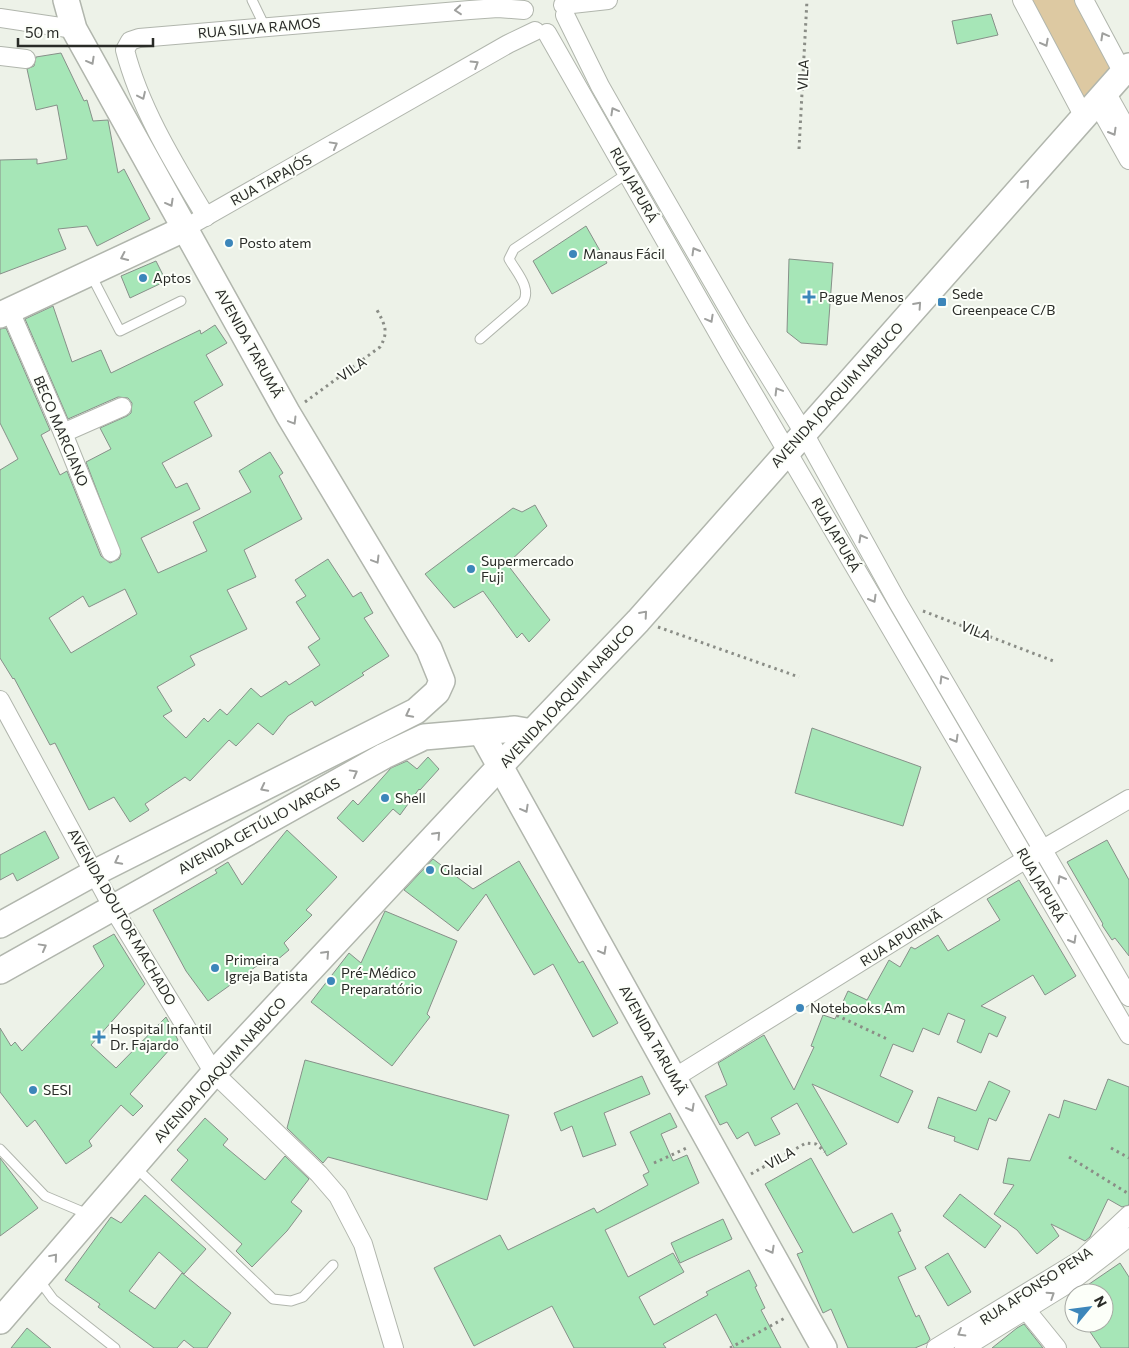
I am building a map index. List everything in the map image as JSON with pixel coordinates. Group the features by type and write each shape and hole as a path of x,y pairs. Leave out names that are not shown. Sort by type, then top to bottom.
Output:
{"main road":[{"name":"AVENIDA TARUMÃ","path":"66,0 74,29 195,223 288,414 429,650 442,681"},
{"name":"AVENIDA JOAQUIM NABUCO","path":"0,1321 214,1073 638,620 1126,70"},
{"name":"RUA TAPAJÓS","path":"3,311 90,273 195,223"},
{"name":"AVENIDA GETÚLIO VARGAS","path":"0,926 94,873 416,711 434,696 442,681"},
{"name":"AVENIDA GETÚLIO VARGAS","path":"0,971 384,756 424,737 515,729 532,732"},
{"name":"AVENIDA TARUMÃ","path":"481,732 824,1348"}],"street":[{"path":"563,6 608,0"},
{"path":"1022,0 1096,104 1129,160"},
{"path":"1084,0 1126,70"},
{"name":"RUA SILVA RAMOS","path":"195,223 174,162 131,74 126,45 139,38 498,8 527,3"},
{"name":"RUA JAPURÁ","path":"527,3 526,23 541,32 628,173 787,451 1129,1035"},
{"name":"RUA TAPAJÓS","path":"195,223 508,44 560,27 563,6"},
{"name":"RUA JAPURÁ","path":"563,6 589,65 628,137 740,329 804,432 896,601 1043,848 1129,998"},
{"path":"0,18 74,29"},
{"path":"0,56 26,60"},
{"path":"1096,104 1129,133"},
{"name":"BECO MARCIANO","path":"3,311 63,433 111,552"},
{"path":"63,433 122,408"},
{"name":"AVENIDA DOUTOR MACHADO","path":"0,700 113,908 214,1073 319,1174 338,1196 363,1244 394,1348"},
{"name":"RUA APURINÃ","path":"674,1078 802,1000 1043,848 1129,799"},
{"name":"RUA AFONSO PENA","path":"964,1348 1027,1311 1085,1264 1129,1215"},
{"name":"RUA AFONSO PENA","path":"936,1348 1129,1237"},
{"path":"1027,1311 1057,1348"}],"lane":[{"path":"252,0 265,27"},
{"path":"480,339 523,302 527,296 526,287 509,259 514,249 628,173"},
{"path":"90,273 120,331 181,301"},
{"path":"0,1149 44,1196 90,1215"},
{"path":"134,1166 272,1299 291,1301 303,1297 333,1265"},
{"path":"37,1278 53,1299 115,1348"}],"path":[{"name":"VILA","path":"799,149 807,0"},
{"name":"VILA","path":"288,414 380,348 386,334 386,326 377,310"},
{"name":"VILA","path":"896,601 1056,662"},
{"path":"638,620 799,677"},
{"path":"802,1000 887,1038"},
{"path":"654,1164 708,1138"},
{"name":"VILA","path":"733,1184 806,1143 816,1144 825,1152"},
{"path":"1111,1148 1129,1158"},
{"path":"1069,1157 1129,1194"},
{"path":"730,1348 803,1308"}],"shaded area":[{"path":"1024,0 1076,0 1117,71 1086,108"}],"building":[{"path":"991,14 998,35 957,44 952,21"},
{"path":"61,53 84,101 87,100 93,121 108,120 118,173 124,169 150,219 97,246 87,226 58,229 66,249 0,274 0,160 37,159 37,164 67,159 57,105 36,110 27,69 34,66 36,57"},
{"name":"Manaus Fácil","path":"586,226 607,263 552,294 533,261"},
{"name":"Pague Menos","path":"789,259 833,263 827,345 801,343 787,332"},
{"name":"Aptos","path":"156,261 166,281 130,298 121,276"},
{"path":"53,306 72,362 101,350 111,373 200,330 201,334 215,325 227,343 206,355 223,385 194,402 212,436 162,463 176,488 187,483 200,509 141,538 158,573 207,551 193,522 251,492 239,471 270,452 283,473 279,476 302,519 244,550 256,577 227,590 247,629 190,656 195,665 157,687 172,711 163,716 186,738 204,718 208,722 220,709 227,715 251,688 261,697 286,681 289,685 320,665 308,647 320,639 296,602 306,596 295,580 328,559 353,597 361,592 373,613 364,618 389,656 362,673 364,675 315,706 312,701 288,716 273,735 258,723 236,746 229,740 190,781 185,777 145,804 149,810 130,822 114,797 89,810 55,743 50,745 14,678 0,658 0,470 18,459 0,423 0,329 6,328 50,430 41,435 60,475 67,471 101,556 110,563 119,559 121,554 86,462 111,449 100,428 131,413 132,403 128,398 118,397 68,419 25,319","holes":["125,589 137,614 71,653 49,618 83,596 89,607"]},
{"name":"Supermercado Fuji","path":"535,505 547,526 507,564 550,620 529,642 522,633 517,638 483,591 454,608 425,574 513,508 522,512"},
{"path":"812,728 921,767 903,826 795,793"},
{"path":"428,757 439,769 419,789 400,815 393,809 363,842 337,818 353,800 358,805 391,768 407,761 417,769"},
{"path":"287,830 337,877 306,910 312,915 284,943 289,950 270,966 265,960 208,1001 186,971 153,910 217,873 215,870 228,862 242,885"},
{"path":"45,831 59,858 17,881 13,873 0,880 0,855"},
{"path":"1107,840 1129,880 1129,956 1115,938 1112,940 1102,925 1067,862"},
{"path":"433,859 473,889 519,861 579,963 583,961 618,1023 593,1037 553,964 534,975 486,894 458,931 404,890"},
{"path":"1019,880 1076,976 1045,995 1033,975 981,1006 1006,1017 997,1037 989,1033 981,1053 957,1042 965,1020 948,1013 939,1035 923,1028 913,1052 893,1044 880,1076 913,1091 898,1123 812,1084 847,1144 827,1156 797,1103 771,1118 780,1134 755,1146 748,1132 737,1139 727,1122 720,1125 705,1096 727,1085 718,1063 764,1035 794,1090 814,1047 811,1046 823,1015 835,1019 848,991 867,1000 889,960 900,967 911,947 915,949 938,935 948,951 1000,920 987,899"},
{"path":"385,911 457,941 427,1014 430,1017 392,1066 311,1002 349,953 361,963"},
{"path":"114,934 145,984 91,1045 116,1068 166,1017 178,1040 130,1094 143,1106 133,1116 121,1105 89,1141 92,1146 66,1164 35,1120 27,1127 0,1092 0,1028 11,1046 15,1042 22,1051 104,966 93,946"},
{"path":"305,1060 509,1115 487,1200 328,1157 323,1163 287,1128"},
{"path":"642,1076 650,1094 604,1113 616,1145 583,1157 572,1126 561,1131 554,1113"},
{"path":"1108,1079 1129,1087 1129,1205 1122,1207 1108,1199 1090,1237 1085,1241 1051,1224 1059,1236 1037,1254 1017,1230 994,1214 1014,1185 1003,1183 1008,1158 1030,1161 1049,1114 1059,1118 1064,1100 1096,1110"},
{"path":"989,1081 1010,1091 996,1121 989,1118 978,1150 954,1141 955,1137 928,1128 938,1097 976,1111"},
{"path":"670,1113 677,1127 661,1134 673,1161 687,1155 699,1183 605,1230 628,1277 673,1253 684,1272 639,1297 654,1325 708,1295 706,1292 749,1270 765,1308 761,1310 781,1348 734,1348 716,1314 663,1344 666,1348 574,1348 552,1306 474,1346 434,1268 500,1235 508,1250 594,1208 597,1213 648,1185 643,1175 649,1172 630,1132"},
{"path":"205,1118 228,1139 223,1145 265,1180 285,1156 309,1179 291,1202 302,1211 287,1231 252,1267 236,1251 242,1244 171,1180 188,1160 177,1150"},
{"path":"0,1158 38,1208 0,1236"},
{"path":"811,1158 853,1233 892,1213 901,1231 898,1232 916,1269 898,1277 916,1317 919,1315 930,1339 927,1343 915,1348 848,1348 831,1309 823,1313 797,1254 803,1252 765,1184"},
{"path":"960,1194 1001,1226 985,1248 943,1216"},
{"path":"145,1195 206,1249 184,1274 159,1252 129,1291 155,1309 182,1273 231,1313 207,1348 194,1348 184,1340 177,1348 154,1348 98,1307 100,1304 65,1280 111,1217 121,1223"},
{"path":"723,1219 732,1239 680,1263 671,1243"},
{"path":"948,1253 971,1292 948,1306 925,1267"},
{"path":"1120,1263 1129,1277 1129,1348 1101,1348 1091,1333 1114,1333 1114,1283 1091,1283"},
{"path":"1024,1324 1043,1348 992,1348 1017,1328"},
{"path":"27,1328 51,1348 11,1348"}],"place":[{"name":"Posto atem","path":"229,243"},
{"name":"Manaus Fácil","path":"573,254"},
{"name":"Aptos","path":"143,278"},
{"name":"Pague Menos","path":"809,297"},
{"name":"Sede Greenpeace C/B","path":"942,302"},
{"name":"Supermercado Fuji","path":"471,569"},
{"name":"Shell","path":"385,798"},
{"name":"Glacial","path":"430,870"},
{"name":"Primeira Igreja Batista","path":"215,968"},
{"name":"Pré-Médico Preparatório","path":"331,981"},
{"name":"Notebooks Am","path":"800,1008"},
{"name":"Hospital Infantil Dr. Fajardo","path":"99,1037"},
{"name":"SESI","path":"33,1090"}]}
